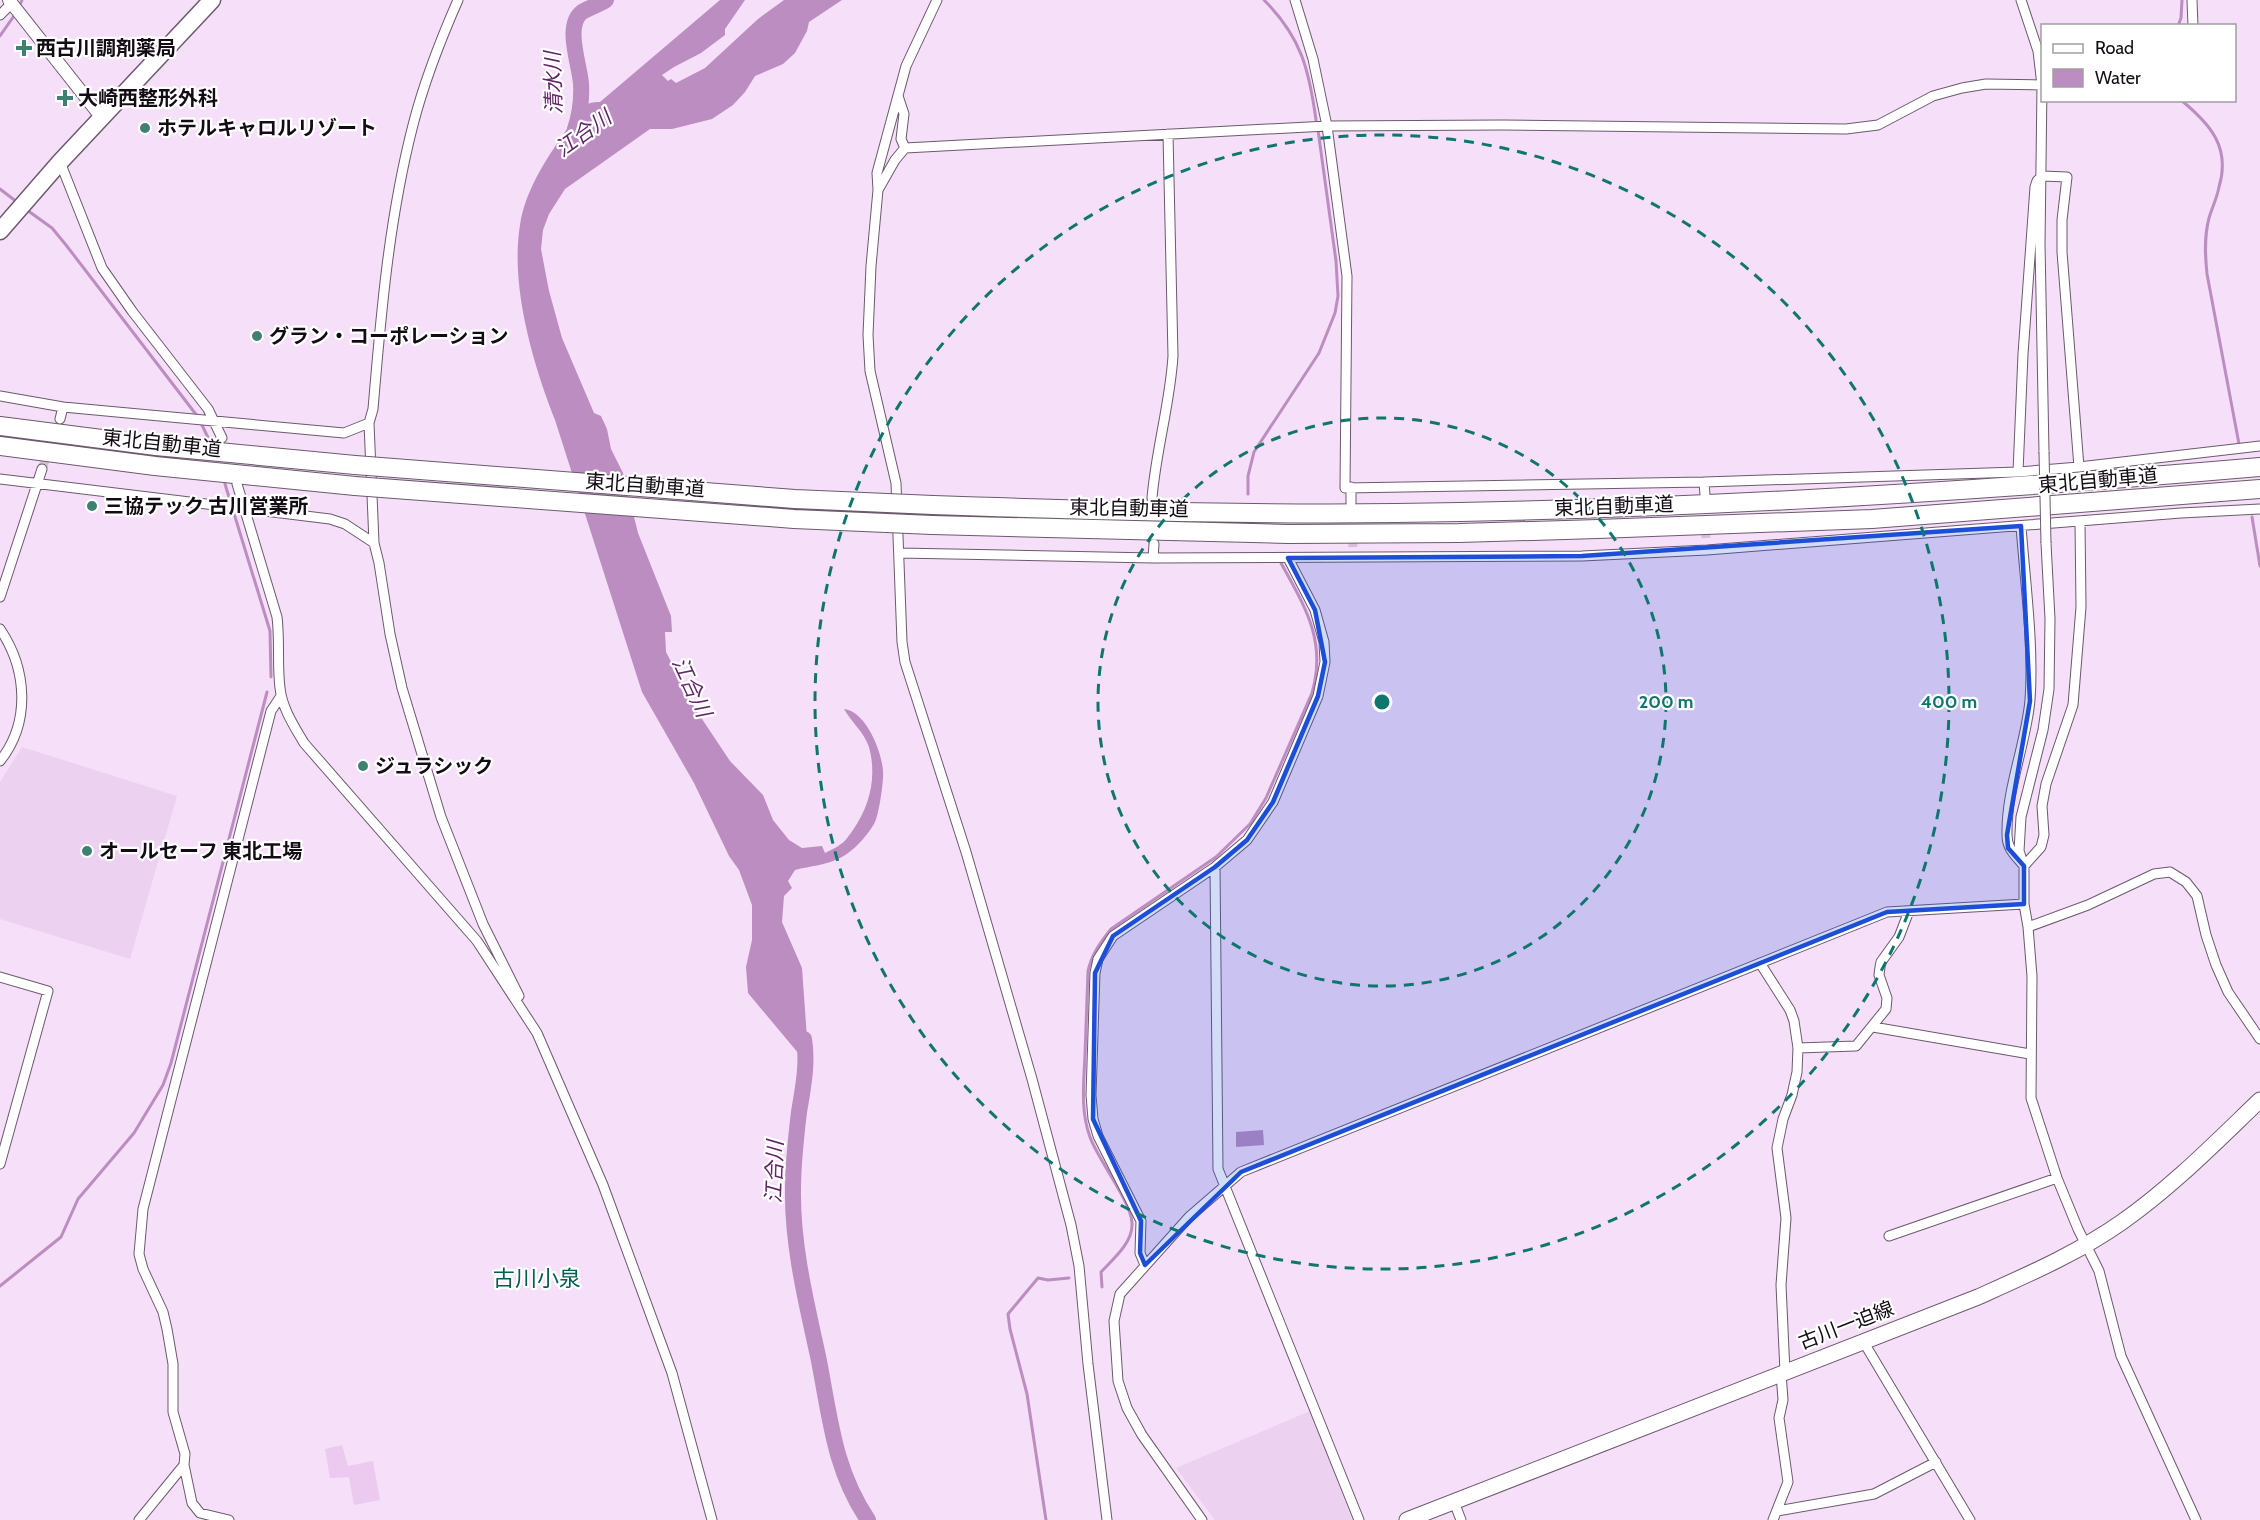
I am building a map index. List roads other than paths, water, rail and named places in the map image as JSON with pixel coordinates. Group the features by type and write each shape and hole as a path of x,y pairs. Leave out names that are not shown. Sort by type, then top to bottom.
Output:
{"highway":[{"path":"3,226 212,0"},
{"name":"東北自動車道","path":"0,426 156,446 355,465 795,499 1221,512 1494,511 1729,504 1871,496 2260,467"},
{"name":"東北自動車道","path":"0,446 155,466 355,486 794,519 932,525 1288,534 1459,533 1872,519 2260,489"}],"main road":[{"name":"古川一迫線","path":"1407,1520 1978,1297 2030,1273 2087,1244 2121,1223 2182,1174 2260,1100"}],"street":[{"path":"458,0 426,79 413,125 387,255 373,409 369,423 374,543 402,688 441,817 483,924 537,1033 603,1185 672,1373 712,1520"},
{"path":"937,0 906,66 877,173 878,190 868,334 870,371 896,483 902,642 905,662 966,852 1032,1079 1071,1225 1079,1266 1107,1520"},
{"path":"1295,0 1313,58 1327,126 1347,276 1345,488 1704,482 2018,472 2260,446"},
{"path":"2021,0 2038,51 2041,71"},
{"path":"2192,0 2193,24"},
{"path":"0,15 13,6 102,118"},
{"path":"878,190 895,160 905,148 1327,126 1502,125 1846,129 1878,125 1933,96 1962,88 1986,84 2041,85"},
{"path":"898,96 904,114 901,139 905,148"},
{"path":"2043,102 2040,244 2046,543 2050,619 2049,689 2043,730 2021,817 2019,851 2024,866 2024,904 2032,976 2031,1098 2056,1178 2099,1271 2121,1356 2196,1520"},
{"path":"1152,498 1155,461 1171,384 1173,356 1168,134"},
{"path":"60,162 102,268 132,311 208,409 222,438"},
{"path":"2018,472 2023,354 2035,187 2042,176 2067,177 2062,220 2062,252 2079,467"},
{"path":"0,396 63,407 344,433 369,423"},
{"path":"60,419 63,407"},
{"path":"0,597 42,469"},
{"path":"0,479 330,519 353,528 374,543"},
{"path":"1704,482 1705,495"},
{"path":"237,484 236,506 277,617 281,696 289,718 304,743 477,941 537,1033"},
{"path":"1350,487 1351,503"},
{"path":"899,553 1153,558 1582,556 1707,550 2260,509"},
{"path":"2024,866 2041,847 2044,835 2042,806 2046,784 2073,705 2081,607 2080,522"},
{"path":"2021,526 2031,682 2026,723 2008,804 2007,835 2008,848 2024,866"},
{"path":"1706,538 1707,550"},
{"path":"1153,558 1154,544"},
{"path":"1353,547 1353,558"},
{"path":"1145,1265 1140,1253 1141,1221 1098,1136 1093,1119 1091,1095 1095,973 1098,959 1113,936 1215,867 1247,840 1273,802 1323,678 1324,642 1320,626 1307,594 1288,558"},
{"path":"0,629 15,659 23,702 19,727 9,750 0,761"},
{"path":"229,1520 200,1513 192,1503 184,1465 185,1454 173,1412 173,1364 167,1329 163,1312 143,1269 139,1254 143,1209 271,711 281,696"},
{"path":"1215,867 1217,1157 1223,1186 1359,1520"},
{"path":"2028,927 2088,905 2154,874 2170,872 2186,882 2197,896 2206,935 2224,983 2260,1039"},
{"path":"1202,1520 1142,1435 1127,1408 1118,1380 1114,1321 1120,1294 1189,1217 1223,1186 1242,1172 1887,912 2024,904"},
{"path":"1798,1048 1856,1046 1873,1027 1886,1009 1887,998 1879,975 1881,962 1899,937 1908,911"},
{"path":"1760,963 1790,1010 1798,1048 1795,1083 1783,1119 1777,1148 1786,1218 1781,1285 1783,1400 1779,1418 1788,1482 1775,1515"},
{"path":"0,977 48,991 0,1164"},
{"path":"1873,1027 2030,1054"},
{"path":"1889,1236 2056,1178"},
{"path":"1863,1341 1970,1520"},
{"path":"1775,1515 1874,1494 1936,1462"},
{"path":"139,1520 184,1465"},
{"path":"1454,1502 1461,1520"}],"water":[{"path":"720,0 745,0 725,29 725,35 701,53 662,75 668,81 671,79 676,83 705,68 758,19 784,0 842,0 809,22 807,31 795,53 783,64 755,76 733,105 712,119 672,129 650,129 565,189 549,214 543,230 541,249 549,291 562,338 594,413 601,416 607,429 611,449 623,473 638,533 671,616 672,632 665,632 666,652 696,710 730,761 763,795 773,820 789,840 802,848 822,846 825,853 843,843 853,830 868,801 872,780 869,747 844,709 852,711 866,724 880,754 883,782 878,812 872,827 845,855 830,862 795,870 788,881 792,888 784,896 782,922 802,968 809,1066 748,993 746,967 752,940 752,905 739,870 729,856 694,783 642,692 539,374 526,324 518,273 520,225 526,201 542,167 577,112 586,104 600,102"},
{"path":"1263,1130 1264,1145 1236,1147 1236,1132"}],"waterway":[{"path":"19,7 22,0"},
{"name":"清水川","path":"575,129 581,90 574,46 574,26 582,12 606,0"},
{"path":"1264,0 1287,27 1295,41 1306,69 1316,120"},
{"path":"2179,24 2182,0"},
{"path":"0,36 16,13"},
{"path":"2183,102 2209,128 2220,148 2222,160 2218,191 2207,225 2206,260 2239,444"},
{"path":"1248,494 1248,476 1254,452 1319,353 1335,313 1338,296 1336,261 1318,130"},
{"path":"0,189 17,202"},
{"path":"27,210 52,228 198,417"},
{"path":"201,423 211,444"},
{"path":"225,484 270,631 271,677"},
{"path":"2252,517 2260,566"},
{"path":"1102,1287 1101,1272 1126,1244 1132,1223 1126,1204 1090,1137 1085,1117 1088,971 1097,949 1111,929 1216,857 1250,824 1266,798 1312,693 1316,674 1317,657 1311,625 1281,563"},
{"path":"0,1286 61,1237 78,1199 134,1133 163,1085 171,1063 267,692"},
{"name":"江合川","path":"804,1039 805,1067 793,1180 797,1252 834,1441 847,1481 868,1520"},
{"path":"1046,1520 1027,1394 1008,1314 1038,1278 1048,1280 1069,1278"}],"tunnel":[{"path":"42,469 56,430"},
{"path":"1705,503 1706,538"},
{"path":"1351,511 1353,547"}],"place":[{"name":"西古川調剤薬局","path":"24,48"},
{"name":"大崎西整形外科","path":"65,98"},
{"name":"ホテルキャロルリゾート","path":"145,128"},
{"name":"グラン・コーポレーション","path":"257,336"},
{"name":"三協テック 古川営業所","path":"92,506"},
{"name":"ジュラシック","path":"363,766"},
{"name":"オールセーフ 東北工場","path":"87,851"}],"district":[{"name":"古川小泉","path":"537,1278"}]}
